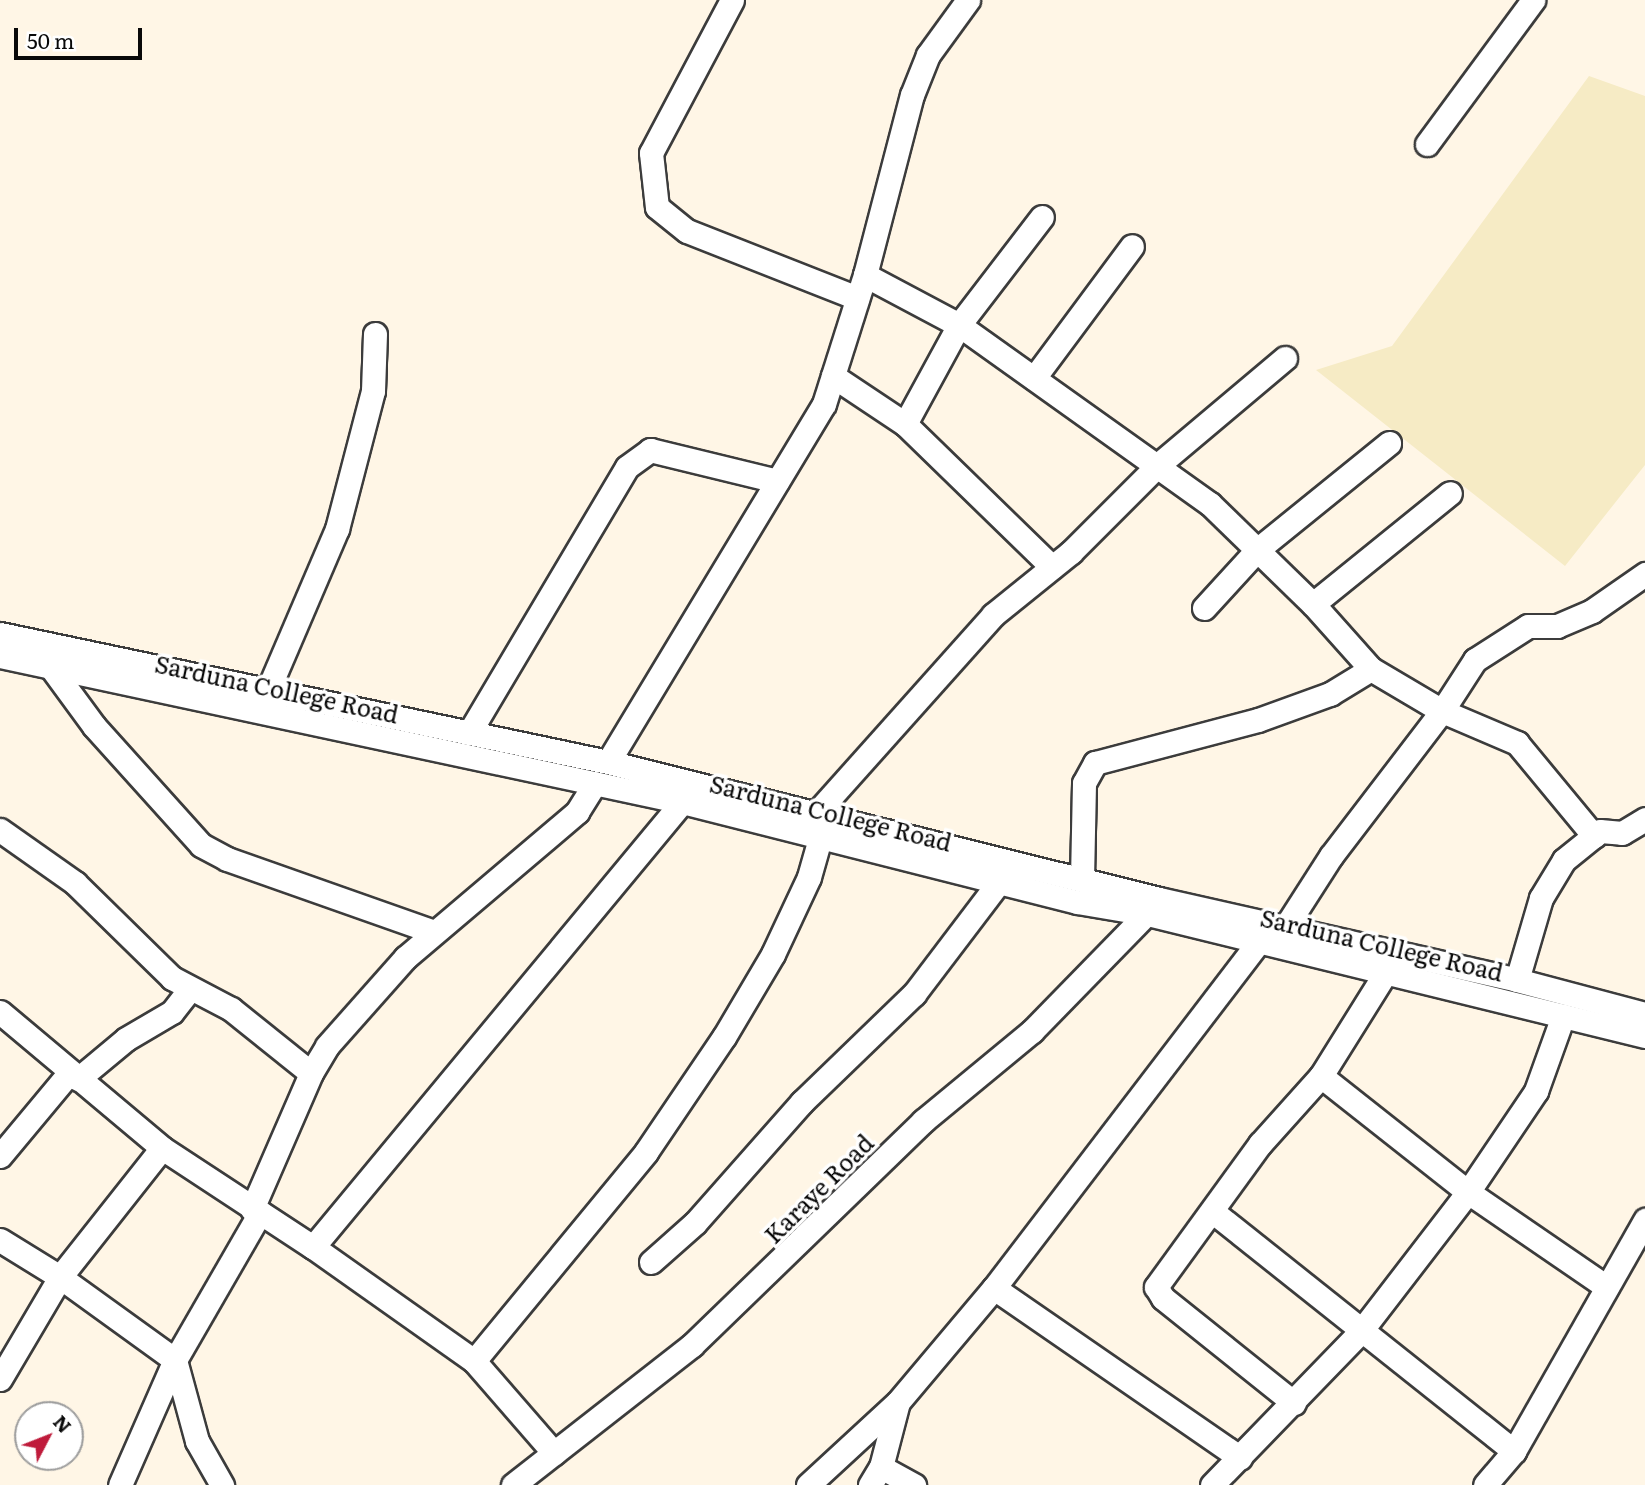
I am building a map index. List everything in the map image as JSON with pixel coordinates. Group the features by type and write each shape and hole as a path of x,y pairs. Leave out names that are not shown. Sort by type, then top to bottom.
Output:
{"street":[{"path":"732,0 651,153 657,207 687,231 857,298"},
{"path":"608,762 824,404 865,275 912,95 928,55 968,0"},
{"path":"1427,144 1533,0"},
{"path":"905,424 959,325 1042,217"},
{"path":"1034,378 1132,246"},
{"path":"865,275 959,325 1210,504 1313,604 1371,669 1442,711 1517,743 1594,836"},
{"path":"268,690 337,529 373,391 375,334"},
{"path":"818,811 993,615 1052,567 1158,465 1285,358"},
{"path":"832,376 905,424 1052,567"},
{"path":"1204,608 1257,550 1389,443"},
{"path":"470,733 627,467 650,450 777,481"},
{"path":"1313,604 1450,493"},
{"path":"1286,926 1331,856 1484,653 1528,626 1557,626 1592,611 1645,574"},
{"name":"Sarduna College Road","path":"0,634 608,762 818,811 937,854 999,881 1286,926 1517,980 1645,1014"},
{"name":"Sarduna College Road","path":"0,656 682,802 821,835 1082,879 1153,907 1259,942 1645,1036"},
{"path":"50,666 94,726 201,845 227,859 434,932"},
{"path":"1082,879 1084,783 1095,763 1258,720 1330,694 1371,669"},
{"path":"120,1485 175,1360 256,1211 311,1073 327,1046 405,958 576,812 594,783"},
{"path":"313,1247 682,802"},
{"path":"1517,980 1541,898 1564,860 1600,831 1622,833 1645,818"},
{"path":"0,830 75,883 189,990 231,1009 311,1073"},
{"path":"474,1362 646,1152 724,1037 773,954 809,877 821,835"},
{"path":"651,1262 695,1223 802,1102 914,994 999,881"},
{"name":"Karaye Road","path":"513,1485 692,1345 923,1121 1032,1031 1153,907"},
{"path":"808,1485 898,1402 993,1288 1259,942"},
{"path":"1294,1403 1163,1298 1156,1287 1260,1144 1321,1076 1387,972"},
{"path":"0,1156 74,1075 126,1039 172,1012 189,990"},
{"path":"0,1012 162,1148 313,1247 474,1362 554,1453"},
{"path":"1212,1485 1361,1331 1468,1192 1536,1091 1563,1016"},
{"path":"1321,1076 1468,1192 1607,1287"},
{"path":"0,1379 60,1277 162,1148"},
{"path":"1212,1211 1514,1451"},
{"path":"1485,1485 1514,1451 1645,1220"},
{"path":"0,1240 60,1277 175,1360 197,1441 222,1485"},
{"path":"993,1288 1240,1458"},
{"path":"898,1402 876,1476 914,1485"}],"shaded area":[{"path":"1589,76 1645,96 1645,465 1565,566 1316,370 1392,346"}]}
